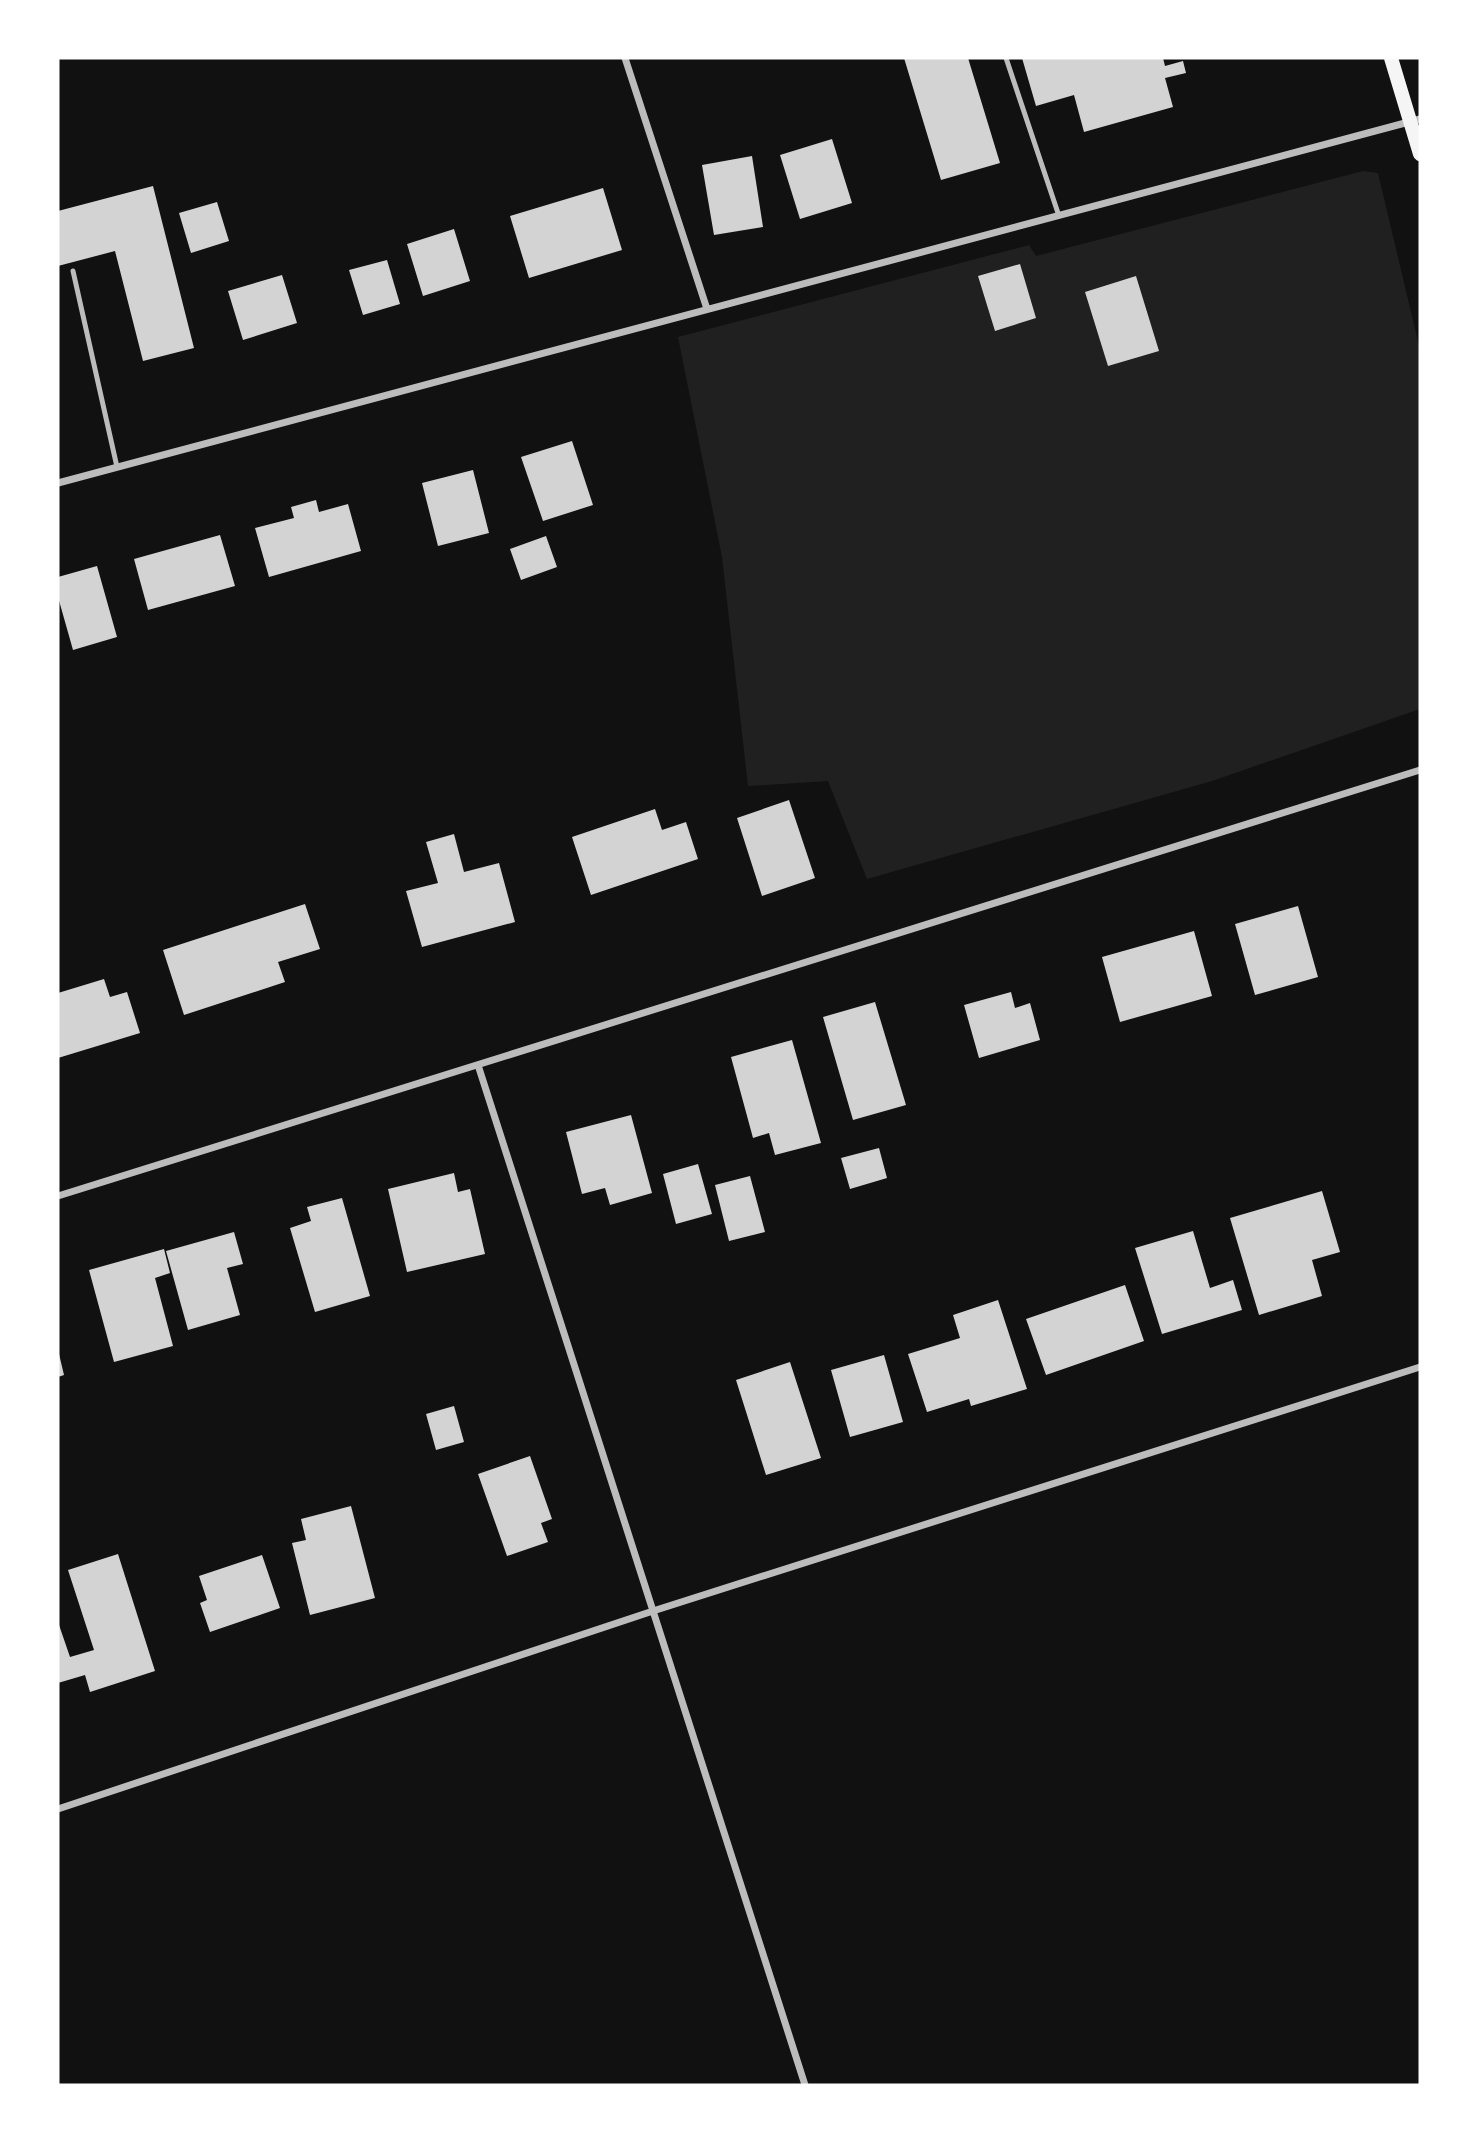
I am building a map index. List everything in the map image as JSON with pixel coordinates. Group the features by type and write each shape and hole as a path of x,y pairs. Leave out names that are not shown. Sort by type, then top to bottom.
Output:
{"main road":[{"path":"1391,58 1416,120 1420,155"}],"street":[{"path":"625,58 707,309"},
{"path":"58,483 1416,120"},
{"path":"58,1196 1420,770"},
{"path":"478,1065 806,2085"},
{"path":"58,1809 653,1611 1420,1367"}],"lane":[{"path":"1006,58 1059,216"},
{"path":"73,271 117,467"}],"shaded area":[{"path":"1363,171 1378,173 1420,350 1420,709 1212,781 867,879 828,781 748,786 722,557 678,337 1029,245 1036,256"}],"building":[{"path":"904,58 968,58 1000,163 941,180"},
{"path":"1022,58 1163,58 1165,66 1183,61 1186,73 1165,78 1173,107 1084,132 1074,95 1036,106"},
{"path":"832,139 852,203 800,219 780,155"},
{"path":"752,156 763,227 714,235 702,165"},
{"path":"153,186 194,348 143,361 115,251 58,266 58,211"},
{"path":"603,188 622,250 529,278 510,216"},
{"path":"217,202 229,241 191,253 179,213"},
{"path":"454,229 470,281 423,296 407,244"},
{"path":"387,260 400,304 363,315 349,270"},
{"path":"1020,264 1036,318 995,331 978,276"},
{"path":"282,275 297,323 243,340 228,291"},
{"path":"1136,276 1159,351 1108,366 1085,292"},
{"path":"572,441 593,505 543,521 521,457"},
{"path":"473,470 489,533 438,546 422,483"},
{"path":"316,500 319,512 348,504 361,551 269,577 255,528 294,518 291,507"},
{"path":"220,535 235,586 148,610 134,559"},
{"path":"546,536 557,567 521,580 510,549"},
{"path":"97,566 117,637 73,650 58,597 58,577"},
{"path":"789,800 815,878 762,896 737,818"},
{"path":"655,809 662,830 686,822 698,859 591,895 572,837"},
{"path":"454,834 464,872 499,863 515,922 422,947 406,891 438,883 426,842"},
{"path":"305,904 320,949 278,962 285,982 184,1015 163,950"},
{"path":"1298,906 1318,977 1255,995 1235,924"},
{"path":"1194,931 1212,996 1120,1022 1102,957"},
{"path":"104,979 110,997 127,992 140,1033 58,1058 58,993"},
{"path":"1011,992 1015,1008 1030,1003 1040,1040 979,1058 964,1005"},
{"path":"875,1002 906,1105 853,1120 823,1017"},
{"path":"792,1040 821,1143 775,1155 769,1133 753,1138 731,1057"},
{"path":"631,1115 652,1193 610,1205 605,1188 582,1194 566,1132"},
{"path":"879,1148 887,1178 850,1189 841,1158"},
{"path":"698,1164 712,1214 676,1224 663,1174"},
{"path":"454,1173 458,1192 470,1189 485,1254 407,1272 388,1189"},
{"path":"750,1176 765,1232 729,1241 715,1185"},
{"path":"1322,1191 1340,1252 1312,1260 1322,1296 1259,1315 1230,1218"},
{"path":"342,1198 370,1296 315,1312 290,1228 311,1221 307,1207"},
{"path":"1193,1231 1210,1288 1233,1280 1242,1310 1162,1334 1135,1248"},
{"path":"234,1232 243,1264 227,1268 240,1315 188,1330 166,1251"},
{"path":"164,1249 170,1273 155,1278 173,1346 114,1362 89,1270"},
{"path":"1125,1285 1144,1341 1046,1375 1026,1319"},
{"path":"998,1300 1027,1389 971,1406 969,1399 927,1412 908,1354 960,1338 953,1315"},
{"path":"58,1355 64,1375 58,1377"},
{"path":"884,1355 903,1422 850,1437 831,1370"},
{"path":"790,1362 821,1458 766,1475 736,1380"},
{"path":"454,1406 464,1442 436,1450 426,1414"},
{"path":"530,1456 552,1519 541,1523 548,1542 507,1556 478,1474"},
{"path":"351,1506 375,1598 310,1615 292,1543 306,1540 301,1519"},
{"path":"118,1554 155,1671 90,1692 85,1675 58,1683 58,1622 70,1657 94,1650 68,1570"},
{"path":"262,1555 280,1608 210,1632 200,1603 207,1600 199,1576"}]}
